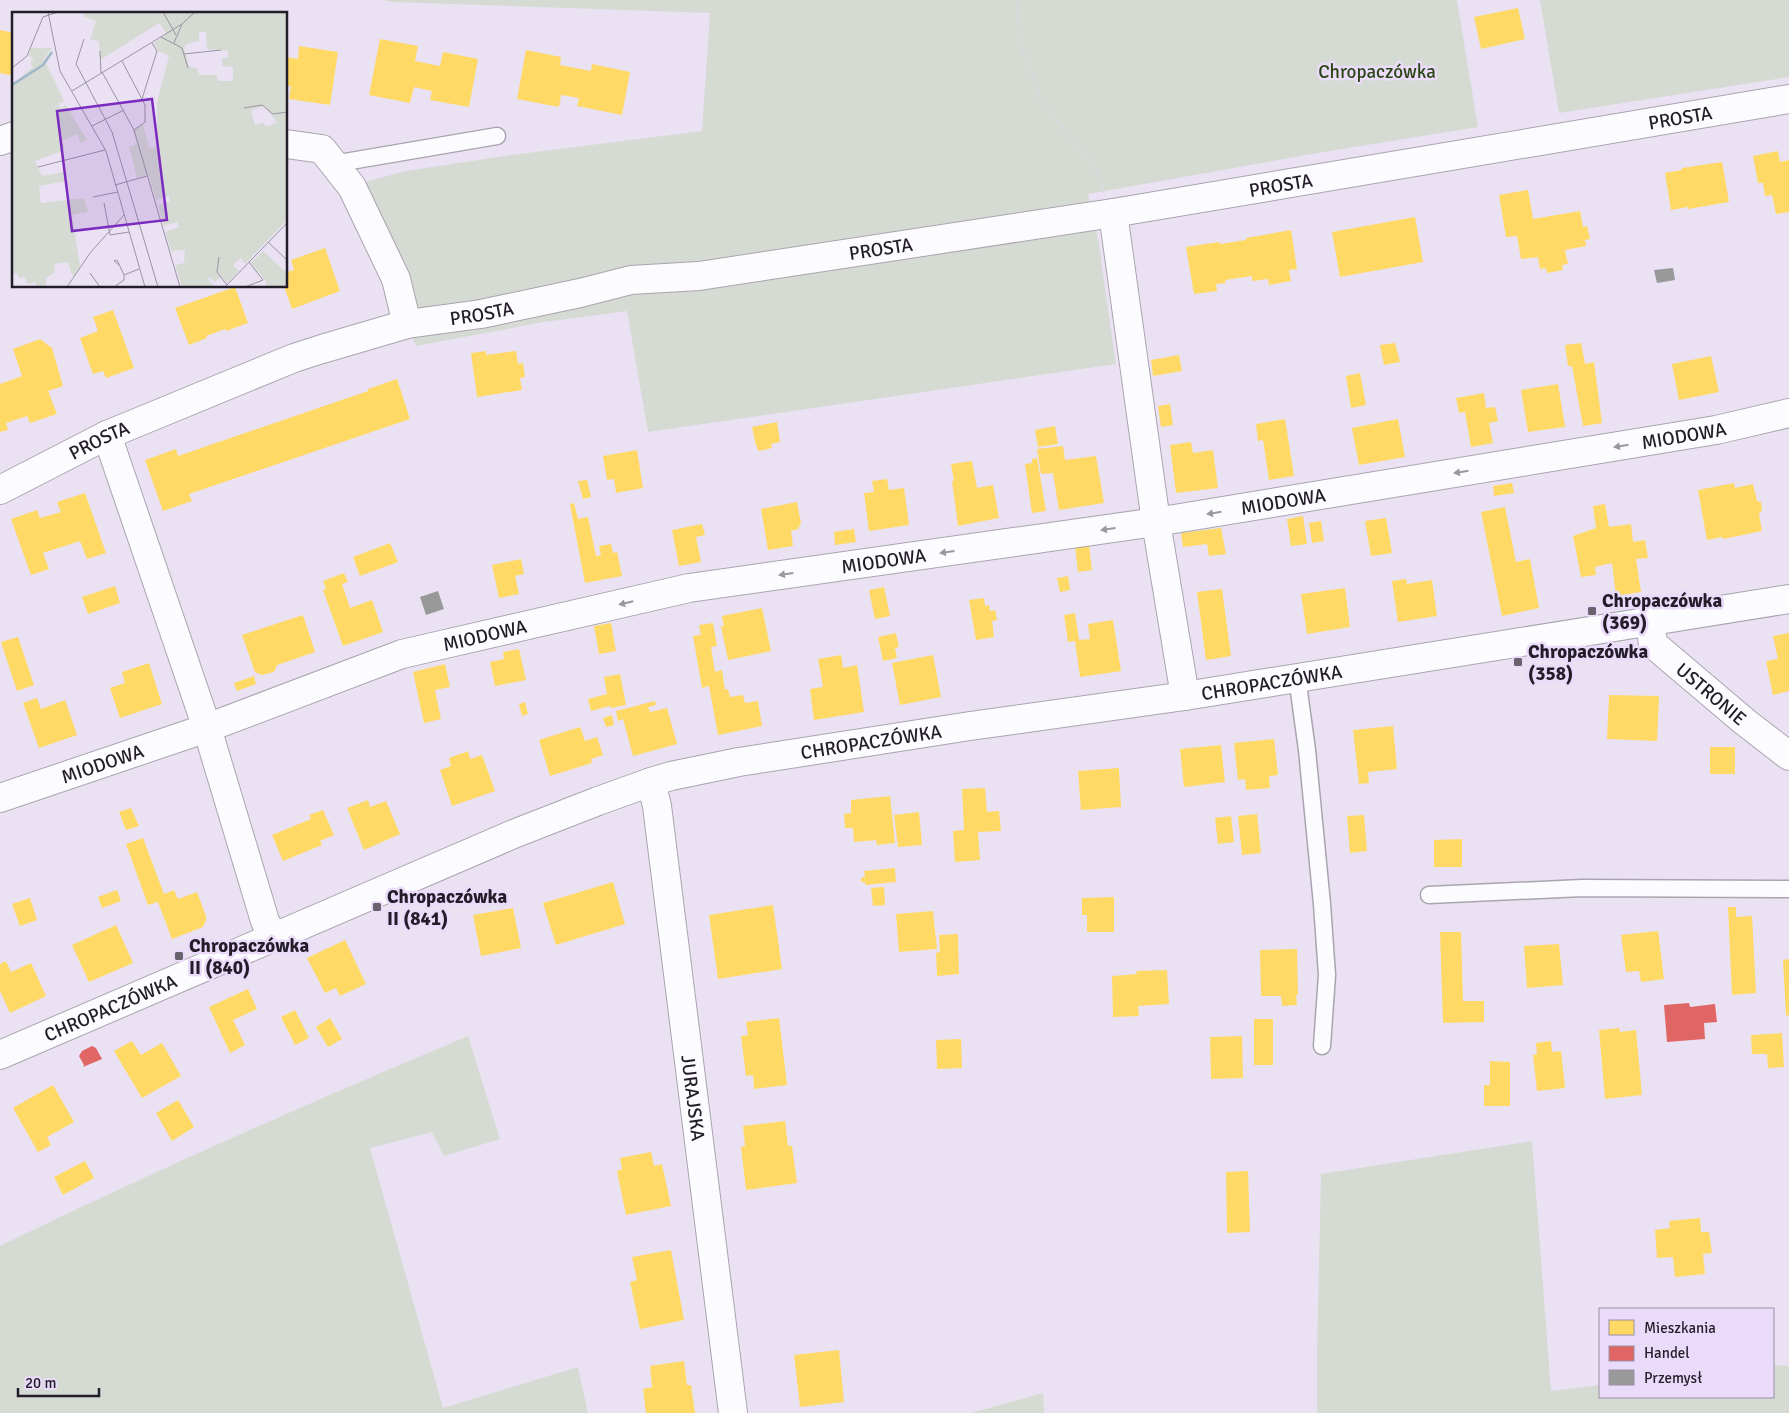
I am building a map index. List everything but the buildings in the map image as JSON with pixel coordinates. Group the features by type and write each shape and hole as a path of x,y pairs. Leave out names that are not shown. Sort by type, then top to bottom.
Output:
{"street":[{"name":"PROSTA","path":"0,490 108,435 294,358 407,324 489,312 631,280 699,276 1113,214 1789,99"},
{"path":"0,141 12,137"},
{"path":"288,145 328,156 352,187 396,279 407,324"},
{"path":"1113,214 1156,522 1185,696"},
{"name":"MIODOWA","path":"0,798 207,728 402,654 689,588 1156,522 1716,430 1789,413"},
{"path":"108,435 207,728 265,921 273,937"},
{"name":"CHROPACZÓWKA","path":"0,1055 516,833 598,801 671,776 739,762 970,726 1185,696 1789,599"},
{"name":"USTRONIE","path":"1650,622 1653,644 1745,722 1789,756"},
{"name":"JURAJSKA","path":"651,782 657,806 732,1413"}],"lane":[{"path":"328,156 497,136"},
{"path":"1297,677 1307,750 1327,975 1322,1046"},
{"path":"1429,895 1582,888 1789,889"}],"path":[{"path":"1017,0 1020,43 1041,99 1075,144 1094,164 1113,214"}],"green space":[{"name":"Chropaczówka","path":"383,0 1457,0 1478,127 1088,194 1098,239 1116,364 648,432 627,311 544,322 416,346 377,261 339,189 406,171 511,155 702,131 710,13 394,2"},
{"path":"1540,0 1789,0 1789,77 1559,113"},
{"path":"468,1036 500,1139 444,1156 432,1132 370,1148 443,1408 578,1367 588,1413 0,1413 0,1246 233,1138"},
{"path":"1532,1141 1551,1391 1599,1385 1599,1398 1774,1398 1774,1365 1789,1366 1789,1413 1317,1413 1321,1174"},
{"path":"1043,1393 1044,1413 971,1413"}],"place":[{"name":"Chropaczówka (369)","path":"1592,611"},
{"name":"Chropaczówka (358)","path":"1518,662"},
{"name":"Chropaczówka II (841)","path":"377,907"},
{"name":"Chropaczówka II (840)","path":"179,956"}]}
